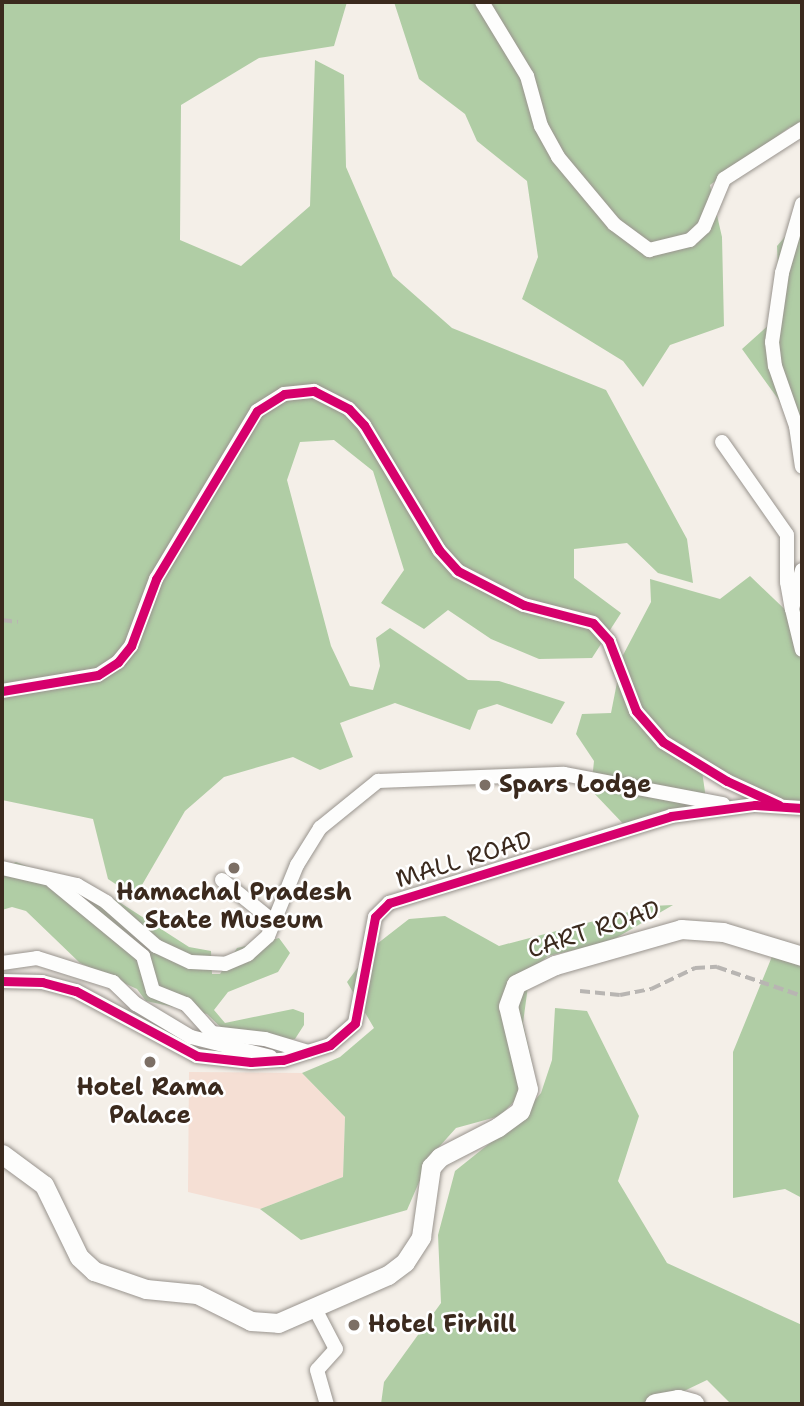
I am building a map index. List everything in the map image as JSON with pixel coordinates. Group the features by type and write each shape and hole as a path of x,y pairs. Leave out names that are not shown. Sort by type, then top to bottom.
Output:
{"highway":[{"path":"655,1404 678,1400 693,1404"}],"main road":[{"name":"CART ROAD","path":"2,1154 44,1185 79,1257 94,1271 146,1289 197,1294 266,1325 388,1275 405,1262 423,1230 431,1167 454,1148 504,1124 525,1104 526,1077 508,1006 516,984 555,965 681,929 723,932 802,956"}],"street":[{"path":"482,2 527,76 541,126 558,157 614,224 649,250 690,240 704,227 724,179 802,129"},
{"path":"802,204 782,273 772,342 775,366 796,426 802,467"},
{"path":"2,691 98,675 118,662 131,646 156,579 257,411 284,394 314,391 349,410 364,425 439,550 458,570 524,605 593,623 608,640 636,711 663,742 727,781 779,805"},
{"path":"722,442 787,535 787,582 802,650"},
{"path":"792,609 802,570"},
{"path":"2,868 77,885 106,902 156,946 191,962 225,964 248,954 268,936 297,864 320,828 378,781 564,774 737,807"},
{"name":"MALL ROAD","path":"2,981 57,984 76,991 197,1056 251,1062 283,1060 336,1041 355,1023 375,917 389,903 662,819 737,807 779,805 802,808"},
{"path":"45,876 143,956 153,991 186,1004 212,1032 265,1039 308,1052"},
{"path":"222,880 274,922"},
{"path":"2,963 37,958 113,982 136,1004 191,1037 283,1060"},
{"path":"314,1307 336,1349 317,1370 327,1404"}],"shaded area":[{"path":"189,1072 302,1073 345,1117 343,1177 260,1209 188,1192"}],"green space":[{"path":"2,2 347,2 334,46 259,58 181,105 180,240 241,266 310,206 315,60 344,75 346,167 393,276 452,328 606,390 687,539 693,583 658,573 627,543 574,549 574,578 621,613 592,658 539,659 491,639 448,610 424,629 381,603 404,570 373,471 334,440 300,442 287,480 331,646 350,686 373,690 380,666 376,638 390,628 468,680 499,681 565,702 552,724 497,704 478,710 470,730 395,703 340,723 353,757 320,770 293,757 224,777 185,811 135,897 108,879 93,819 2,800"},
{"path":"394,2 802,2 802,128 790,127 710,185 722,237 724,326 670,345 643,387 623,361 522,299 538,257 527,181 477,141 465,114 419,79"},
{"path":"802,217 802,432 742,349 780,315 777,246"},
{"path":"750,576 796,620 802,600 802,810 701,764 706,799 683,818 631,832 591,790 594,761 576,734 582,714 611,713 622,657 651,602 650,579 720,599"},
{"path":"16,862 116,900 189,947 211,951 212,974 220,974 237,948 279,938 290,953 278,972 228,992 214,1010 225,1023 293,1009 304,1013 304,1025 295,1039 237,1043 207,1014 146,1001 137,989 80,963 26,911 12,907 2,910 2,868"},
{"path":"673,905 609,942 548,956 530,971 523,1023 532,1063 525,1090 500,1116 456,1128 430,1157 407,1210 301,1240 260,1209 343,1177 345,1117 302,1073 340,1057 374,1028 347,982 373,947 409,919 445,916 499,946 651,906"},
{"path":"773,954 802,962 802,1198 785,1189 733,1198 733,1052"},
{"path":"555,1008 587,1011 639,1116 618,1181 667,1263 802,1325 802,1404 731,1404 707,1380 657,1404 381,1404 384,1382 441,1303 438,1235 455,1171 515,1123 541,1093 552,1060"}],"railway":[{"path":"2,620 18,622"},
{"path":"580,991 620,995 651,989 695,968 717,967 802,996"}],"cycle path":[{"path":"2,691 98,675 118,662 131,646 156,579 257,411 284,394 314,391 349,409 364,425 439,550 458,571 524,605 593,623 609,641 636,711 663,742 727,781 779,805"},
{"path":"2,981 42,982 76,991 197,1056 251,1062 283,1060 330,1045 355,1023 375,917 389,903 671,816 755,805 802,808"}],"place":[{"name":"Spars Lodge","path":"485,785"},
{"name":"Hamachal Pradesh State Museum","path":"234,868"},
{"name":"Hotel Rama Palace","path":"150,1062"},
{"name":"Hotel Firhill","path":"354,1325"}]}
